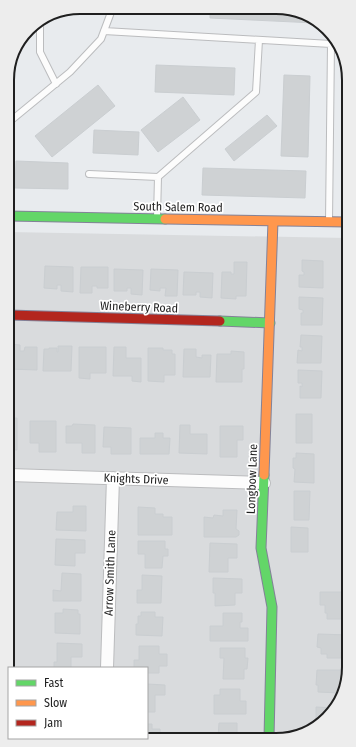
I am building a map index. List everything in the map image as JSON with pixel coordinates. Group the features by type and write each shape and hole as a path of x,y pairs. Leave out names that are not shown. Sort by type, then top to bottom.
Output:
{"street":[{"name":"South Salem Road","path":"14,216 342,222"},
{"name":"Longbow Lane","path":"270,733 272,607 261,548 273,221"},
{"name":"Wineberry Road","path":"14,315 270,323"},
{"name":"Knights Drive","path":"14,475 264,482"},
{"name":"Arrow Smith Lane","path":"107,667 113,478"}],"lane":[{"path":"14,118 70,72 102,39 110,14"},
{"path":"40,27 40,52 56,84"},
{"path":"104,32 329,42"},
{"path":"89,174 158,177 256,92 259,40"},
{"path":"329,221 333,47"},
{"path":"157,219 158,177"}],"shaded area":[{"path":"14,232 342,238 342,672 337,693 331,704 320,717 309,724 293,731 276,733 148,733 148,667 14,667"}],"building":[{"path":"210,14 276,14 297,17 308,23 210,18"},
{"path":"156,65 235,68 234,95 155,92"},
{"path":"284,75 310,76 308,157 281,156"},
{"path":"98,85 115,106 52,157 35,136"},
{"path":"183,97 200,120 158,152 141,130"},
{"path":"267,115 277,126 234,161 225,149"},
{"path":"94,130 139,132 138,155 93,153"},
{"path":"16,161 68,163 68,189 15,188"},
{"path":"203,168 306,171 305,198 202,195"},
{"path":"302,260 323,261 323,288 299,287 299,275 304,275 304,272 302,271"},
{"path":"234,262 247,262 246,296 236,296 236,299 221,298 222,272 231,272 231,274 234,274"},
{"path":"45,266 73,267 73,292 61,291 61,285 57,285 57,289 44,288"},
{"path":"81,267 108,267 108,288 97,288 97,286 92,286 92,293 80,293"},
{"path":"114,269 143,270 142,295 131,294 131,288 127,288 127,291 114,291"},
{"path":"151,269 178,270 177,296 165,296 166,288 160,288 160,291 150,290"},
{"path":"184,272 213,273 212,298 200,297 200,292 196,292 196,295 183,295"},
{"path":"299,297 323,298 322,325 301,325 301,313 303,313 303,310 299,309"},
{"path":"301,335 322,336 321,363 297,363 298,350 302,351 302,347 300,347"},
{"path":"14,344 20,345 20,351 24,351 25,347 37,347 37,370 14,369"},
{"path":"58,346 72,346 71,371 43,371 44,349 57,348 58,352"},
{"path":"79,347 106,347 106,373 90,373 90,379 79,378"},
{"path":"114,347 126,347 126,358 141,358 141,382 132,381 132,376 113,376"},
{"path":"148,348 163,348 163,350 172,350 172,354 175,354 175,375 164,375 164,382 148,381"},
{"path":"184,349 196,349 196,357 202,358 202,355 211,355 210,377 183,377"},
{"path":"231,351 244,352 242,382 216,382 217,354 231,354"},
{"path":"298,370 322,371 321,398 300,398 300,386 302,387 302,383 298,383"},
{"path":"296,414 312,414 312,443 296,443"},
{"path":"14,418 17,418 17,450 14,450"},
{"path":"30,421 56,421 56,452 39,452 39,443 30,443"},
{"path":"73,424 95,425 95,453 82,453 82,443 66,443 66,426 72,426"},
{"path":"180,425 190,425 190,434 207,434 207,454 179,453"},
{"path":"220,426 243,426 243,440 237,440 237,457 220,457"},
{"path":"104,427 131,428 131,454 111,454 111,447 103,447"},
{"path":"155,433 163,433 163,438 170,438 169,454 140,454 140,438 155,438"},
{"path":"296,453 314,454 314,483 294,482 295,469 293,468 293,458 296,458"},
{"path":"294,491 310,491 309,520 294,520"},
{"path":"73,506 86,506 86,531 56,530 57,512 73,512"},
{"path":"138,507 155,508 155,514 163,514 163,517 172,517 172,535 138,535"},
{"path":"223,510 237,510 236,529 239,531 239,535 236,537 204,537 204,517 213,518 214,515 223,516"},
{"path":"291,527 308,528 308,552 291,552"},
{"path":"56,539 85,540 85,553 75,553 75,566 55,565"},
{"path":"138,541 165,541 165,549 168,549 168,556 163,556 162,568 145,568 145,554 138,554"},
{"path":"210,543 237,544 237,558 228,558 228,572 209,572"},
{"path":"62,573 81,574 81,601 53,601 53,590 61,591"},
{"path":"142,575 162,576 161,603 137,603 137,590 142,590"},
{"path":"213,578 242,579 242,593 235,593 235,605 215,606"},
{"path":"320,592 342,592 342,619 327,619 325,605 320,605"},
{"path":"63,609 78,610 78,614 80,614 80,634 55,633 55,613 63,613"},
{"path":"141,612 155,612 155,617 163,617 162,636 136,635 136,624 138,624 138,616 141,616"},
{"path":"223,613 242,613 240,628 248,628 248,641 210,641 210,626 223,626"},
{"path":"318,634 342,635 341,658 327,658 327,654 321,654 321,648 317,647"},
{"path":"57,643 82,644 82,657 71,657 71,667 54,667 54,662 57,662"},
{"path":"139,646 159,646 159,654 167,654 167,666 159,666 159,673 148,673 148,667 134,667 134,660 139,660"},
{"path":"220,648 245,648 245,658 248,658 247,669 244,669 244,679 223,679 224,658 220,658"},
{"path":"317,670 342,670 337,693 318,692 318,685 316,685"},
{"path":"148,684 165,685 165,695 155,695 155,712 148,712"},
{"path":"220,689 240,689 240,701 246,701 246,714 214,714 214,695 220,695"},
{"path":"316,707 328,708 320,717 316,720"},
{"path":"219,723 237,723 237,733 218,733"},
{"path":"148,724 152,724 152,729 160,729 160,733 148,733"}],"traffic: fast":[{"path":"14,216 165,219"},
{"path":"220,321 270,323"},
{"path":"264,475 261,548 272,607 269,733"}],"traffic: slow":[{"path":"165,219 342,222"},
{"path":"264,475 273,221"}],"traffic: jam":[{"path":"14,315 220,321"}]}
